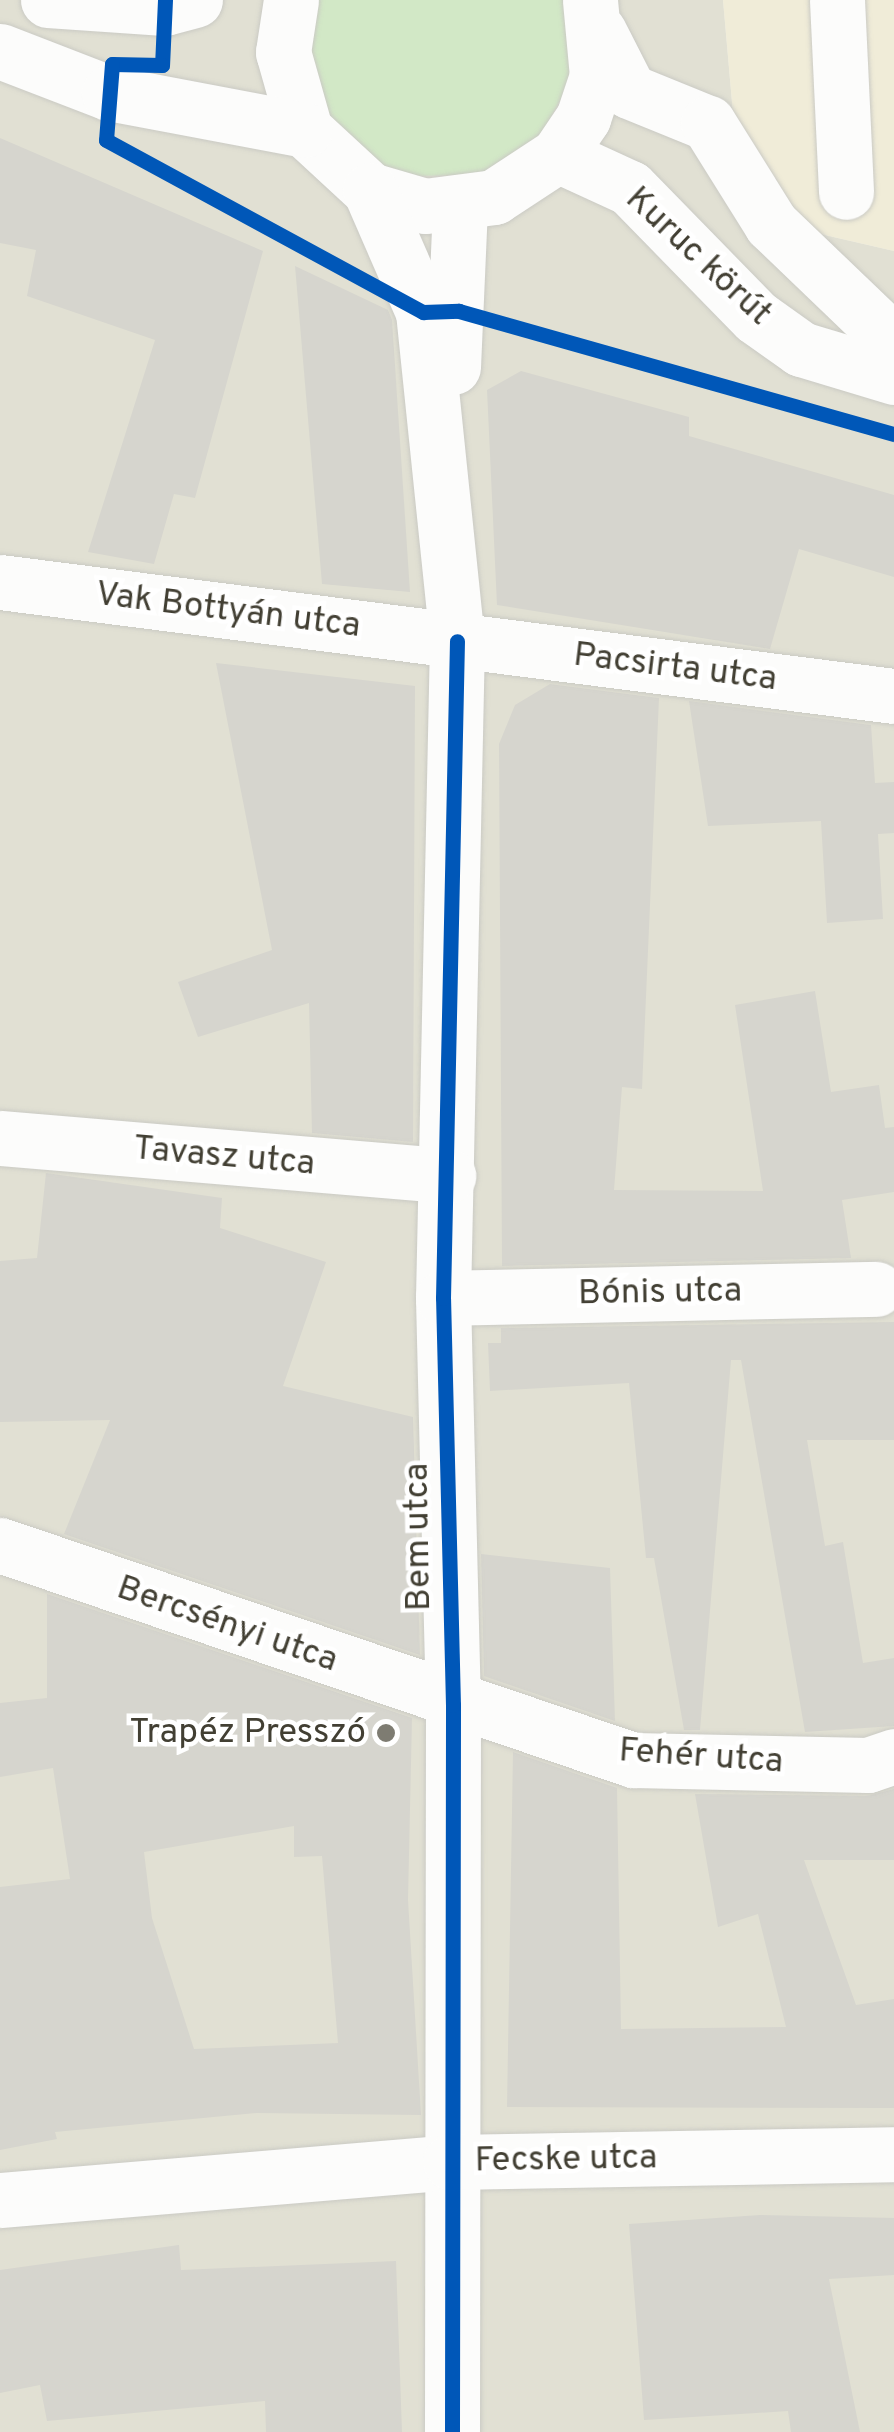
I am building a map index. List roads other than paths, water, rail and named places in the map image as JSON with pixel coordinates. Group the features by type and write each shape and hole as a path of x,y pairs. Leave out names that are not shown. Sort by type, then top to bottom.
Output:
{"street":[{"path":"48,0 165,8 195,0"},
{"path":"291,0 282,52 305,130 370,190 425,206 460,205 494,197 558,154 588,104 594,16"},
{"path":"837,0 846,192"},
{"name":"Kuruc körút","path":"594,16 630,91 708,123 771,224 894,342"},
{"path":"0,51 110,93 305,130"},
{"name":"Kuruc körút","path":"558,154 630,188 756,317 801,349 894,377"},
{"name":"Bem utca","path":"370,190 423,312 457,641 443,1298 453,1704 452,2432"},
{"name":"Bem utca","path":"442,484 460,205"},
{"name":"Vak Bottyán utca","path":"0,582 457,641"},
{"name":"Pacsirta utca","path":"457,641 894,696"},
{"name":"Tavasz utca","path":"0,1138 448,1176"},
{"name":"Bónis utca","path":"443,1298 876,1289"},
{"name":"Bercsényi utca","path":"0,1545 453,1704"},
{"name":"Fehér utca","path":"453,1704 633,1760 868,1765 894,1756"},
{"name":"Fecske utca","path":"0,2200 450,2162 894,2154"}],"place":[{"name":"Trapéz Presszó","path":"386,1733"}]}
